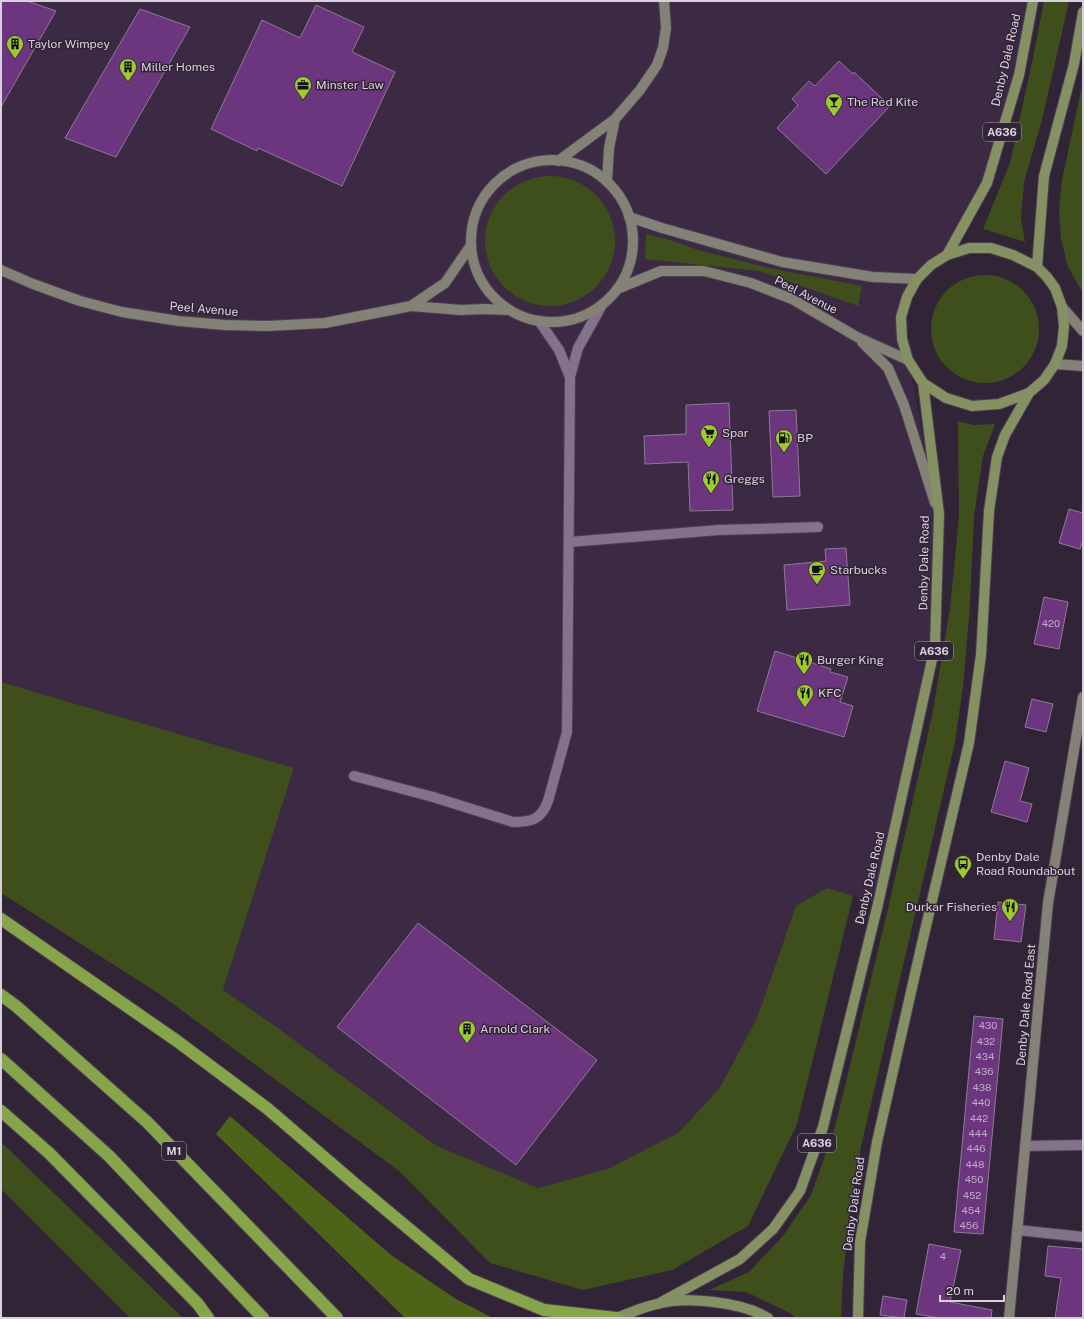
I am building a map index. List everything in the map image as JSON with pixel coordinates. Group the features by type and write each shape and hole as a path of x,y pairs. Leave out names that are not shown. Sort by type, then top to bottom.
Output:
{"highway":[{"path":"1,919 177,1041 268,1109 469,1279 544,1310 616,1318"},
{"name":"M1","path":"1,994 147,1122 337,1318"},
{"path":"1,1059 109,1156 263,1318"},
{"path":"1,1111 49,1153 198,1304 208,1318"}],"main road":[{"name":"Denby Dale Road","path":"947,255 987,183 1019,75 1033,1"},
{"path":"1037,267 1044,176 1074,64 1083,12"},
{"name":"Denby Dale Road","path":"858,1318 860,1242 877,1142 969,743 981,654 989,511 996,457 1005,435 1029,393 1044,380 1055,364 1062,346 1064,326 1062,307 1055,288 1037,267 1013,255 991,248 969,248 947,255 931,265 917,279 907,297 902,318 902,339 908,360 923,382 946,398 972,406 999,404 1029,393"},
{"name":"Denby Dale Road","path":"658,1304 740,1259 773,1229 800,1191 823,1127 878,904 935,646 938,514 923,382"},
{"path":"616,1318 658,1304 690,1301 721,1302 760,1312 768,1318"}],"street":[{"path":"558,161 615,119 640,90 657,65 663,48 666,28 664,1"},
{"path":"607,182 609,148 615,119"},
{"path":"558,161 584,167 596,174 607,182 620,198 629,217 632,229 632,254 624,278 617,289 602,305 593,311 561,322 539,321 519,315 510,310 490,293 482,282 477,270 471,245 475,218 480,205 496,183 518,168 538,162 558,161"},
{"name":"Peel Avenue","path":"629,217 662,228 782,262 873,277 917,279"},
{"name":"Peel Avenue","path":"412,306 445,283 471,245"},
{"name":"Peel Avenue","path":"1,270 33,284 80,301 122,312 179,321 210,324 267,326 325,323 412,306 461,310 510,310"},
{"name":"Peel Avenue","path":"617,289 661,271 704,272 752,283 792,299 857,337 908,360"},
{"path":"354,776 433,797 513,822 525,822 535,819 544,811 548,802 567,732 570,377 578,348 602,305"},
{"path":"1062,307 1083,331"},
{"path":"539,321 558,350 570,377"},
{"path":"857,337 888,368 904,405 938,514"},
{"path":"1055,364 1083,366"},
{"path":"569,542 719,530 818,527"},
{"name":"Denby Dale Road East","path":"1009,1318 1048,903 1083,696"},
{"path":"1026,1146 1083,1145"},
{"path":"1018,1230 1083,1237"}],"shaded area":[{"path":"1,1 1033,1 987,183 947,255 917,279 901,317 908,360 939,514 935,646 878,904 827,888 797,906 757,1018 719,1089 678,1133 607,1169 538,1188 435,1145 223,990 294,768 1,682"}],"green space":[{"path":"1044,1 1069,1 1042,120 1024,182 1021,218 1025,242 983,229 1010,163"},
{"path":"1083,81 1083,293 1068,267 1061,239 1059,210 1062,180"},
{"path":"550,176 563,177 575,181 596,195 610,216 614,228 614,254 610,266 596,287 575,301 563,305 550,306 537,305 525,301 504,287 490,266 486,254 485,241 486,228 490,216 504,195 525,181 537,177"},
{"path":"646,234 667,239 698,250 769,268 862,286 858,306 759,271 645,259"},
{"path":"985,275 1006,279 1023,291 1035,308 1039,329 1035,350 1023,367 1006,379 985,383 964,379 947,367 935,350 931,329 935,308 947,291 964,279"},
{"path":"958,421 973,425 995,424 983,456 974,516 970,605 963,687 955,742 861,1147 849,1218 843,1276 841,1318 796,1318 790,1313 746,1292 709,1290 749,1272 783,1236 811,1195 834,1131 887,913 932,716 950,609 959,517"},
{"path":"1,682 294,768 223,990 279,1029 435,1145 538,1188 607,1169 678,1133 719,1089 757,1018 796,906 827,888 853,896 797,1124 748,1226 672,1270 583,1290 490,1263 399,1171 161,995 1,893"},
{"path":"230,1116 391,1255 456,1299 493,1318 405,1318 216,1134"},
{"path":"1,1142 183,1318 130,1318 1,1189"}],"building":[{"name":"Taylor Wimpey","path":"1,1 27,1 56,11 1,107"},
{"name":"Minster Law","path":"316,5 364,27 352,52 395,72 342,186 258,148 257,151 211,129 262,20 300,38"},
{"name":"Miller Homes","path":"140,9 190,27 116,157 65,138"},
{"name":"The Red Kite","path":"839,61 853,74 854,72 890,106 826,174 777,128 798,105 792,99 809,81 815,86"},
{"name":"Spar","path":"729,403 733,510 690,511 688,462 645,464 644,436 686,434 686,405"},
{"name":"BP","path":"796,410 800,496 773,497 769,411"},
{"path":"1069,509 1083,513 1083,540 1080,549 1059,543"},
{"name":"Starbucks","path":"846,548 850,605 787,610 784,565 826,561 825,549"},
{"path":"1044,597 1068,602 1059,649 1034,644"},
{"path":"775,651 831,669 830,672 848,677 840,702 853,706 844,737 757,711"},
{"path":"1032,699 1053,704 1046,732 1025,727"},
{"path":"1005,761 1029,768 1020,801 1032,804 1027,822 991,812"},
{"name":"Durkar Fisheries","path":"998,902 1026,905 1021,942 994,939"},
{"name":"Arnold Clark","path":"418,923 597,1060 516,1165 337,1027"},
{"path":"974,1016 1003,1019 983,1234 954,1232"},
{"path":"929,1244 961,1250 950,1302 992,1310 991,1318 939,1318 916,1314"},
{"path":"1048,1246 1083,1249 1083,1318 1055,1318 1061,1278 1045,1276"},
{"path":"883,1296 907,1300 904,1318 880,1315"}],"place":[{"name":"Taylor Wimpey","path":"15,59"},
{"name":"Miller Homes","path":"128,82"},
{"name":"Minster Law","path":"303,100"},
{"name":"The Red Kite","path":"834,117"},
{"name":"Spar","path":"709,448"},
{"name":"BP","path":"784,453"},
{"name":"Greggs","path":"711,494"},
{"name":"Starbucks","path":"817,585"},
{"name":"Burger King","path":"804,675"},
{"name":"KFC","path":"805,708"},
{"name":"Denby Dale Road Roundabout","path":"963,879"},
{"name":"Durkar Fisheries","path":"1010,922"},
{"name":"Arnold Clark","path":"467,1044"}]}
